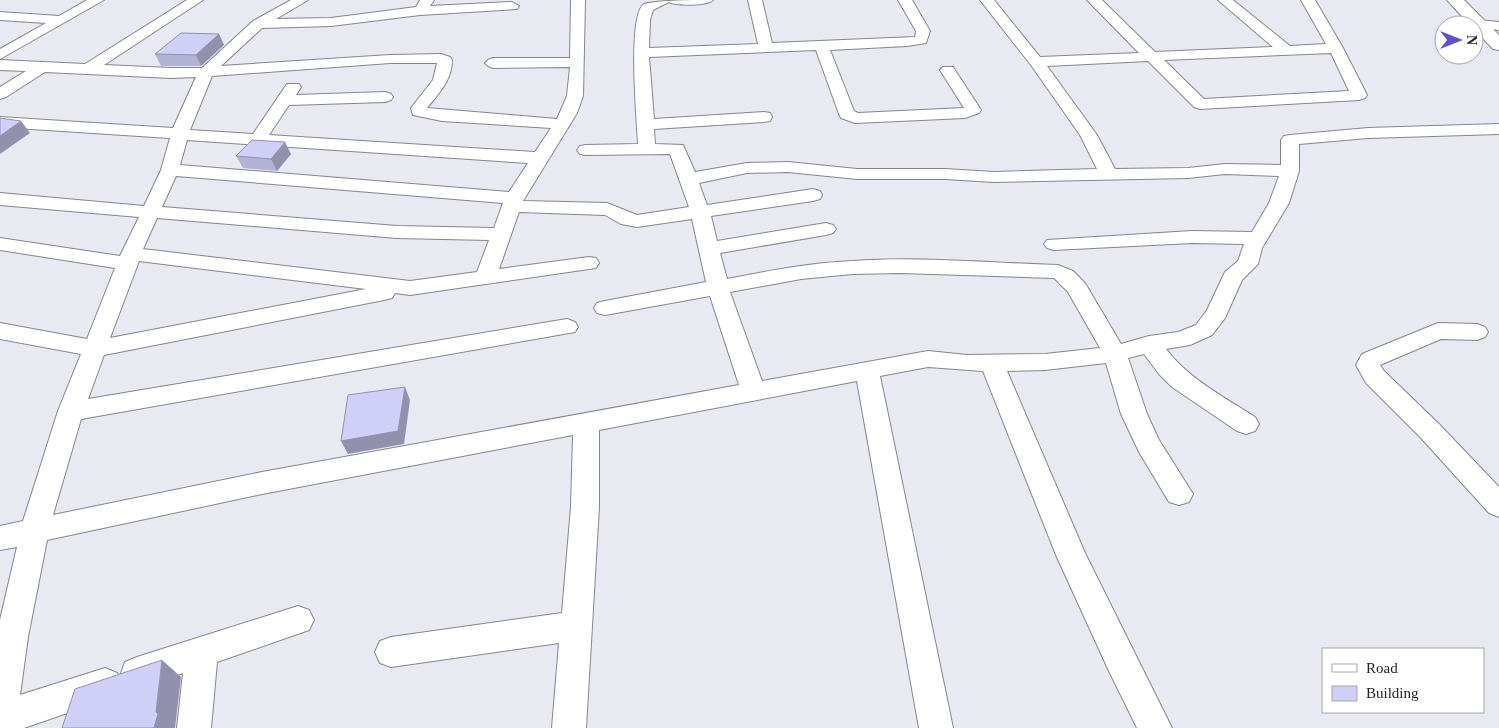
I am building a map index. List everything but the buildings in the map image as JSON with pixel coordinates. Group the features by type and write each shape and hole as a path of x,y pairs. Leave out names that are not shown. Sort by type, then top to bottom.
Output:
{"street":[{"path":"0,55 98,0"},
{"path":"88,69 196,0"},
{"path":"298,620 0,718 12,637 35,529 71,411 130,259 170,170 180,133 206,72 258,24 301,0"},
{"path":"486,277 512,202 569,113 575,96 578,0"},
{"path":"647,150 641,41 646,12 652,4 663,0"},
{"path":"674,0 706,0"},
{"path":"755,0 766,47"},
{"path":"642,53 921,40 923,31 904,0"},
{"path":"987,0 1036,62 1088,135 1109,175"},
{"path":"1094,0 1200,104 1359,95 1336,48 1308,0"},
{"path":"1225,0 1286,50"},
{"path":"1449,3 1456,15"},
{"path":"1449,3 1461,15"},
{"path":"258,24 323,23 423,5 512,6"},
{"path":"0,16 61,20"},
{"path":"1484,30 1499,26"},
{"path":"1484,39 1496,51"},
{"path":"821,45 847,114 855,118 965,113 973,110 948,70"},
{"path":"1036,62 1336,48"},
{"path":"0,65 206,72 441,58 446,60 446,64 440,80 419,108 419,112 442,116 562,124"},
{"path":"493,63 577,62"},
{"path":"258,139 307,65"},
{"path":"0,94 42,67"},
{"path":"284,100 385,97"},
{"path":"646,124 764,117"},
{"path":"0,122 540,158"},
{"path":"0,538 35,529 272,481 928,359 967,364 1046,362 1115,354 1149,344 1182,339 1204,330 1217,313 1234,277 1248,264 1252,248 1279,203 1290,171 1290,140 1368,133 1499,130"},
{"path":"586,150 677,149 700,211 718,287 754,392"},
{"path":"688,179 747,168 788,167 857,174 945,174 994,177 1188,173 1225,169 1290,171"},
{"path":"170,170 607,209 613,210 632,221 813,195"},
{"path":"0,199 152,210 397,232 502,234"},
{"path":"710,248 826,229"},
{"path":"1054,244 1192,237 1258,238"},
{"path":"0,244 410,288"},
{"path":"0,331 95,349 410,288 589,263"},
{"path":"605,308 801,272 852,267 901,266 1058,272 1066,276 1077,288 1115,354 1134,414 1148,445 1179,494"},
{"path":"71,411 567,327"},
{"path":"1476,332 1438,331 1370,360 1368,365 1375,376 1430,431 1499,505"},
{"path":"1149,344 1167,368 1181,381 1246,424"},
{"path":"992,363 1071,555 1119,658 1155,728"},
{"path":"867,370 936,728"},
{"path":"569,728 585,507 586,423"},
{"path":"391,652 576,626"},
{"path":"194,728 202,652"}]}
